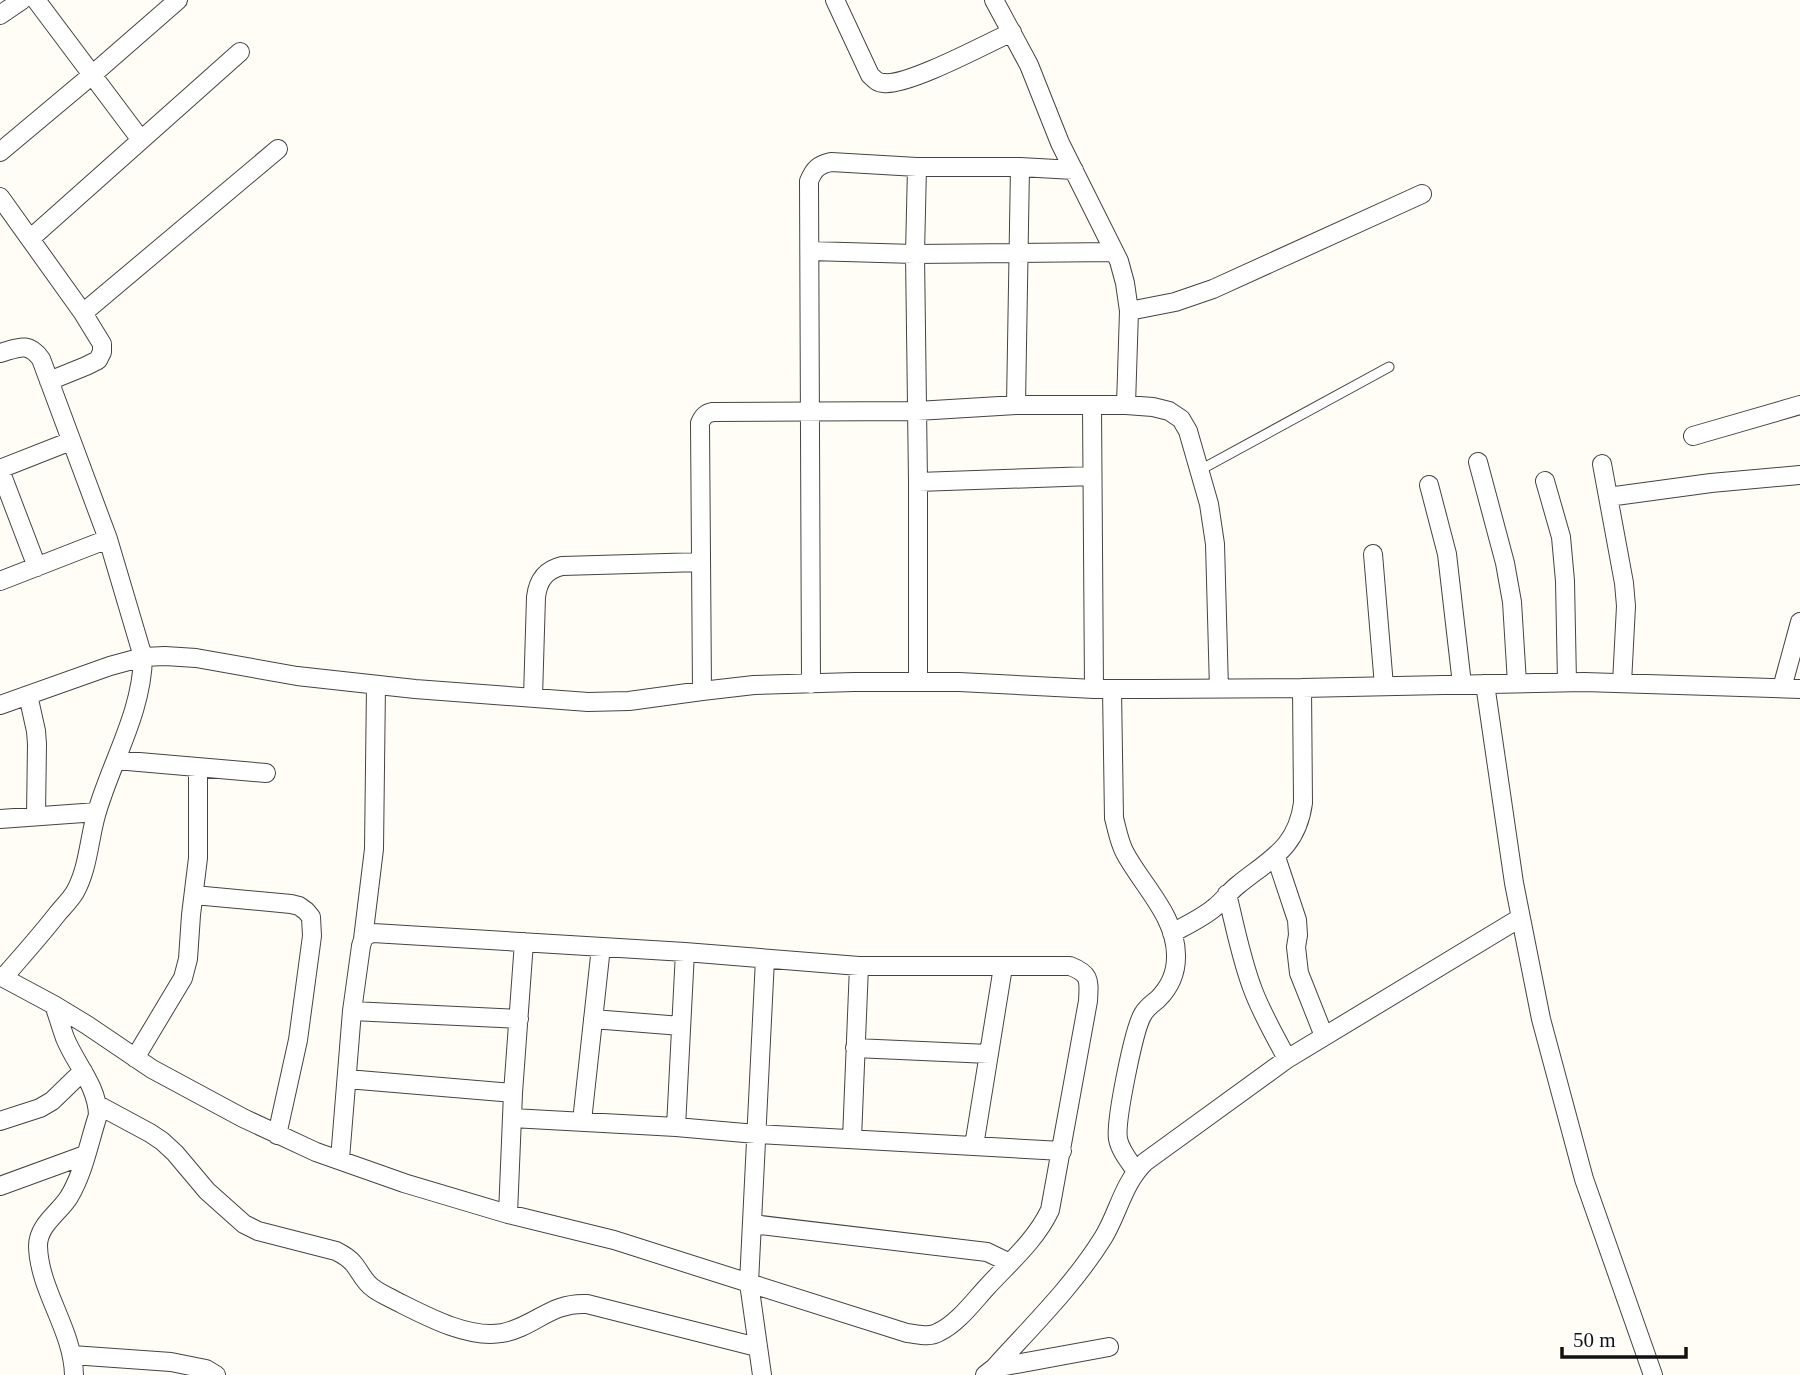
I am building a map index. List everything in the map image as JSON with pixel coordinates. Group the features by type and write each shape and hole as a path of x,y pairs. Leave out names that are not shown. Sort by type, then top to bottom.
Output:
{"street":[{"path":"0,15 22,0"},
{"path":"36,0 141,140"},
{"path":"0,152 178,0"},
{"path":"835,0 870,75 877,82 901,81 927,72 1012,32"},
{"path":"994,0 1029,65 1060,143 1119,261 1129,311 1126,405"},
{"path":"30,239 240,52"},
{"path":"83,313 278,149"},
{"path":"811,684 809,181 813,171 821,164 831,162 917,167 1074,170"},
{"path":"917,167 915,254 918,681"},
{"path":"1016,405 1020,167"},
{"path":"1129,311 1175,302 1213,289 1422,194"},
{"path":"0,197 102,344 98,359 49,381"},
{"path":"810,251 915,254 1114,253"},
{"path":"0,354 29,347 41,359 108,539 143,657 139,694 97,811 84,869 75,893 41,935 1,977 54,1005 135,1058 243,1118 316,1152 404,1183 508,1214 614,1240 907,1333 929,1336 939,1332 966,1310 1044,1223 1050,1210 1088,1001 1089,983 1082,971 1070,966 859,966 685,952 373,933 366,934 363,939"},
{"path":"702,691 700,423 703,416 713,412 917,411 1016,405 1153,407 1169,411 1181,419 1200,470 1215,544 1219,689"},
{"path":"1693,436 1800,405"},
{"path":"1092,406 1094,689"},
{"path":"37,567 0,469 71,441"},
{"path":"1478,462 1505,563 1512,602 1517,683"},
{"path":"1602,464 1624,583 1626,606 1622,683"},
{"path":"1608,497 1711,483 1800,475"},
{"path":"918,482 1092,476"},
{"path":"1545,481 1561,537 1565,581 1567,682"},
{"path":"1429,485 1447,554 1462,684"},
{"path":"0,581 108,539"},
{"path":"1373,554 1384,686"},
{"path":"533,697 537,587 547,573 562,566 701,562"},
{"path":"1782,688 1800,622"},
{"path":"2,699 28,695 143,657 165,656 196,658 272,673 376,685 587,702 629,701 754,685 918,681 1094,689 1567,682 1800,689"},
{"path":"1485,684 1520,918 1541,1019 1584,1179 1653,1375"},
{"path":"340,1159 352,1011 374,849 376,685"},
{"path":"1172,933 1211,910 1227,894 1276,857 1297,831 1303,803 1302,688"},
{"path":"1112,689 1114,818 1118,836 1123,851 1155,900 1172,933 1177,955 1169,985 1158,999 1148,1006 1141,1018 1117,1127 1118,1141 1136,1171"},
{"path":"28,695 37,744 36,816"},
{"path":"116,760 266,773"},
{"path":"135,1058 183,978 188,960 198,858 198,767"},
{"path":"0,819 97,811"},
{"path":"1276,857 1297,920 1299,974 1324,1036"},
{"path":"1227,894 1253,990 1287,1059"},
{"path":"194,895 291,904 299,906 311,917 312,936 298,1040 277,1135"},
{"path":"990,1372 1075,1279 1104,1236 1136,1171 1287,1059 1520,918"},
{"path":"508,1214 513,1093 524,942"},
{"path":"582,1121 601,947"},
{"path":"676,1127 685,952"},
{"path":"762,1375 749,1283 765,959"},
{"path":"852,1139 859,966"},
{"path":"974,1146 1003,967"},
{"path":"54,1005 65,1037 96,1095 98,1105 98,1115 76,1184 41,1231 38,1241 42,1270 72,1355 75,1375"},
{"path":"352,1011 519,1019"},
{"path":"593,1019 681,1026"},
{"path":"855,1048 989,1054"},
{"path":"0,1121 40,1108 52,1101 83,1071"},
{"path":"347,1079 513,1093"},
{"path":"98,1105 162,1141 207,1192 244,1223 258,1231 336,1251 353,1263 373,1289 465,1330 487,1335 504,1333 556,1308 587,1304 758,1347"},
{"path":"512,1118 1062,1151"},
{"path":"0,1186 85,1155"},
{"path":"752,1224 987,1252 1010,1263"},
{"path":"990,1372 1109,1347"},
{"path":"72,1355 171,1362 216,1375"}],"lane":[{"path":"1200,470 1389,367"}]}
